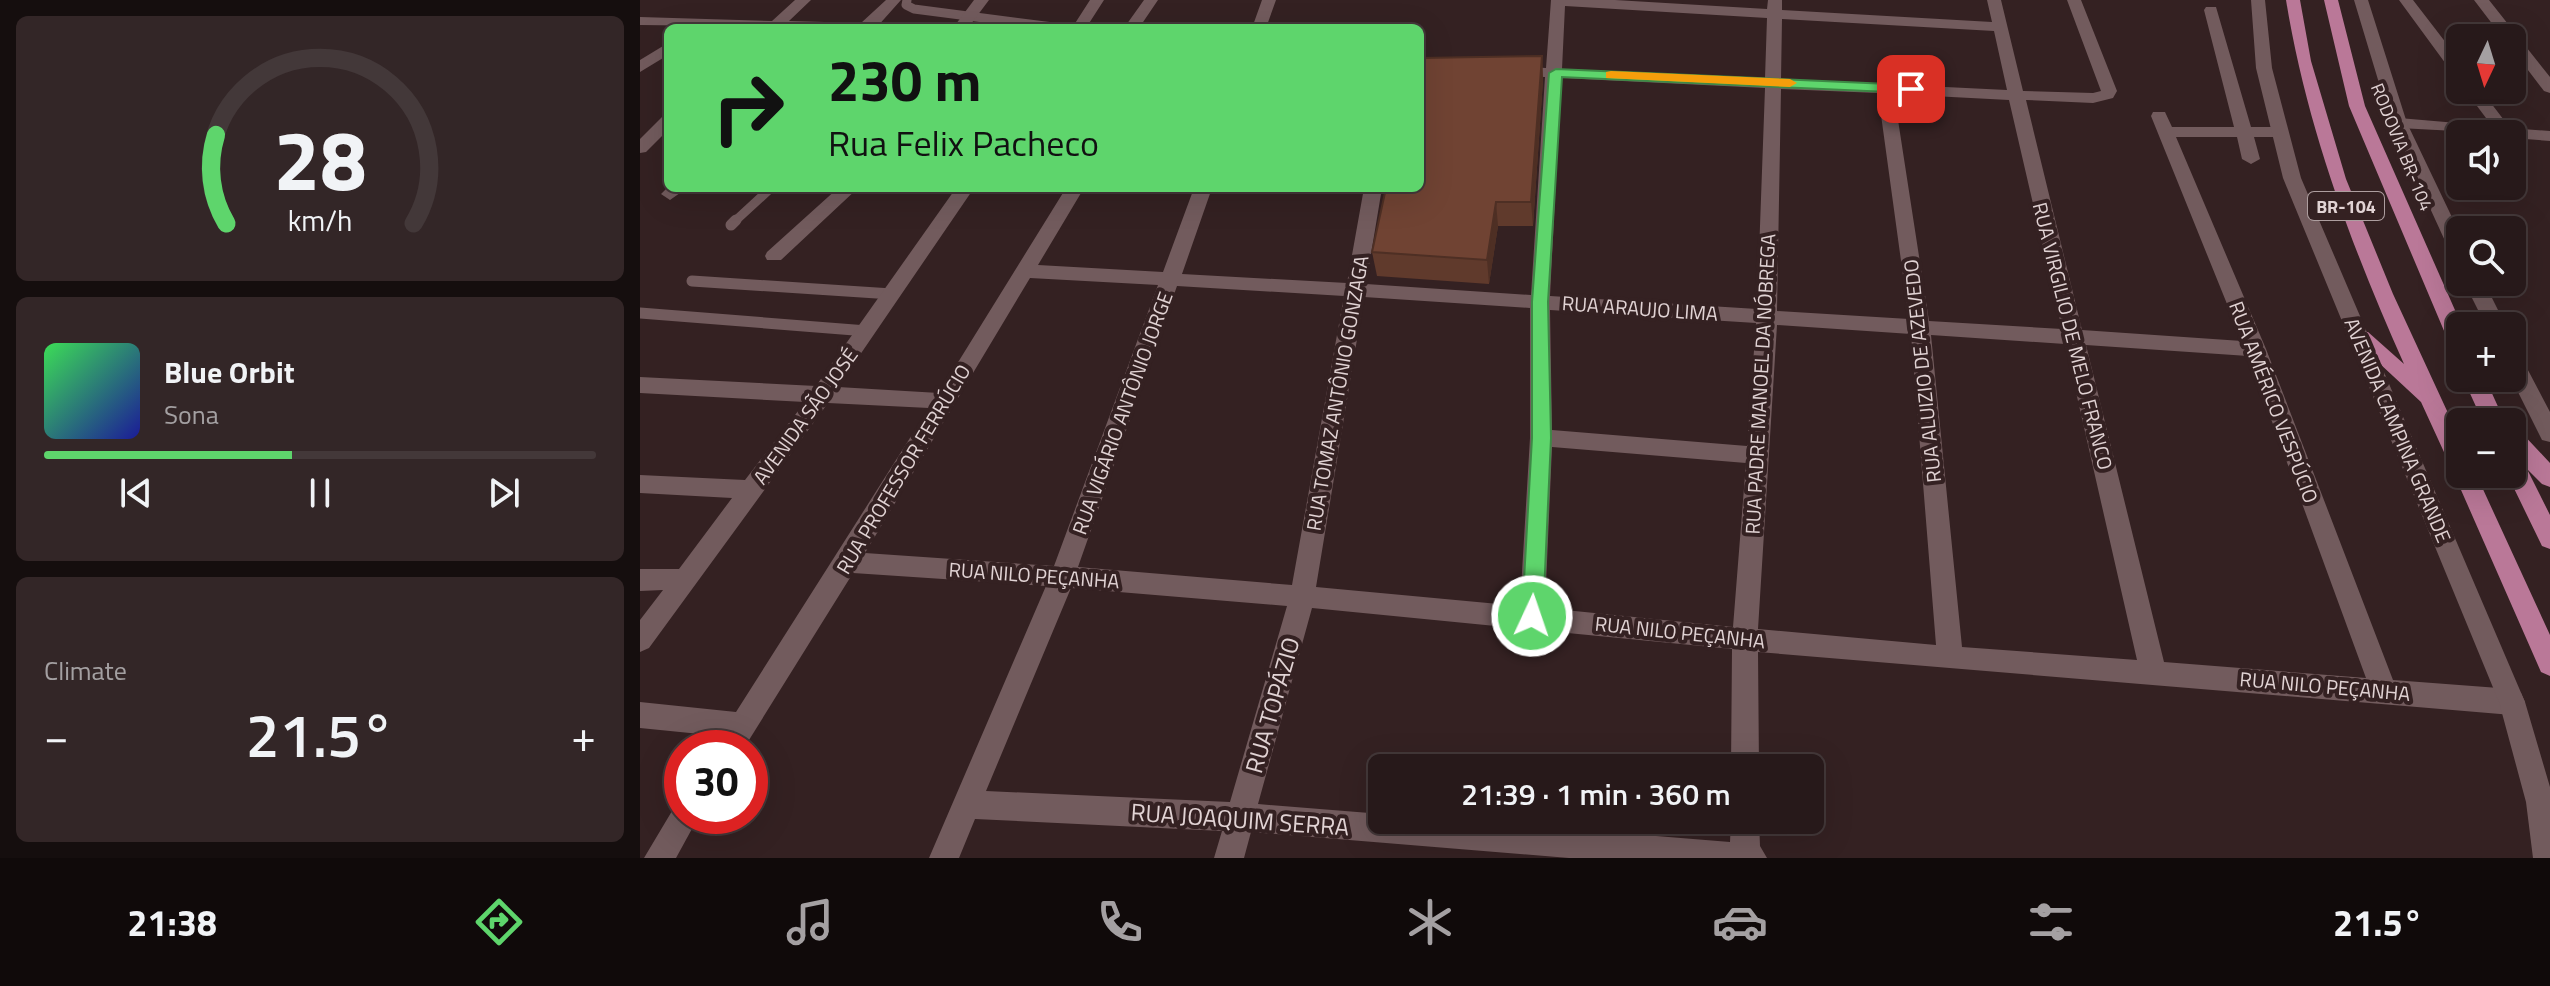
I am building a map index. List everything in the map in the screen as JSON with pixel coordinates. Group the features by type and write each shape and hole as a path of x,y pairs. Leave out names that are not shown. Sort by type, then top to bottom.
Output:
{"highway":[{"name":"BR-104","path":"2293,0 2312,106 2344,200 2446,432"},
{"name":"RODOVIA BR-104","path":"2331,4 2357,106 2446,313"},
{"path":"2361,337 2432,401"},
{"path":"2526,452 2550,478"},
{"path":"2471,488 2550,664"},
{"path":"2525,488 2550,539"}],"street":[{"path":"777,24 804,0"},
{"path":"871,24 894,0"},
{"path":"965,22 982,0"},
{"path":"1082,24 1097,0"},
{"path":"1134,24 1151,0"},
{"path":"1260,24 1269,0"},
{"name":"RUA VIRGILIO DE MELO FRANCO","path":"1994,0 2014,95 2153,672"},
{"path":"1495,70 2014,95 2093,98 2107,95 2109,91 2074,0"},
{"path":"2361,0 2399,123 2446,224"},
{"path":"2406,0 2446,53"},
{"path":"2481,0 2500,24"},
{"path":"1532,616 1541,438 1540,302 1558,1 1775,8 2000,27"},
{"name":"AVENIDA CAMPINA GRANDE","path":"2254,5 2278,132 2292,178 2512,702 2540,802 2548,858"},
{"name":"RUA PADRE MANOEL DA NÓBREGA","path":"1745,754 1745,639 1767,317 1775,8"},
{"path":"2211,10 2251,159"},
{"path":"640,21 686,24"},
{"path":"640,67 664,51"},
{"path":"2526,57 2550,88"},
{"name":"RUA ALUIZIO DE AZEVEDO","path":"1885,88 1920,325 1950,655"},
{"path":"2484,104 2496,120"},
{"path":"2399,123 2446,127"},
{"name":"RUA AMÉRICO VESPÚCIO","path":"2246,133 2162,124 2256,349 2384,691"},
{"path":"640,148 664,125"},
{"path":"2246,133 2278,132"},
{"path":"2526,134 2550,136"},
{"path":"774,256 845,192"},
{"name":"AVENIDA SÃO JOSÉ","path":"640,640 821,396 962,192"},
{"name":"RUA PROFESSOR FERRÚCIO","path":"739,730 847,562 1072,192"},
{"name":"RUA VIGÁRIO ANTÔNIO JORGE","path":"944,858 1063,575 1202,192"},
{"name":"RUA TOMAZ ANTÔNIO GONZAGA","path":"1302,599 1372,192"},
{"name":"RUA ARAUJO LIMA","path":"1023,271 1920,325 2256,349"},
{"path":"640,385 944,401"},
{"path":"2526,386 2550,434"},
{"path":"1541,438 1756,455"},
{"path":"640,484 750,490"},
{"name":"RUA NILO PEÇANHA","path":"847,562 1063,575 1302,599 1532,616 1745,639 2512,702"},
{"path":"640,580 684,579"},
{"name":"RUA TOPÁZIO","path":"1229,858 1302,599"},
{"path":"640,715 708,730"},
{"name":"RUA JOAQUIM SERRA","path":"967,804 1240,817 1752,858"},
{"path":"659,858 674,834"},
{"path":"1745,834 1745,858"}],"lane":[{"path":"907,0 906,5 914,9 965,22 997,24"},
{"path":"731,225 767,192"},
{"path":"692,281 892,294"},
{"path":"640,313 867,331"}],"building":[{"path":"1542,56 1531,202 1496,202 1487,260 1372,252 1385,192 1424,192 1424,58"}],"slow traffic":[{"path":"1611,75 1790,83"}],"route":[{"path":"1532,616 1541,438 1540,302 1556,73 1911,89"}]}
